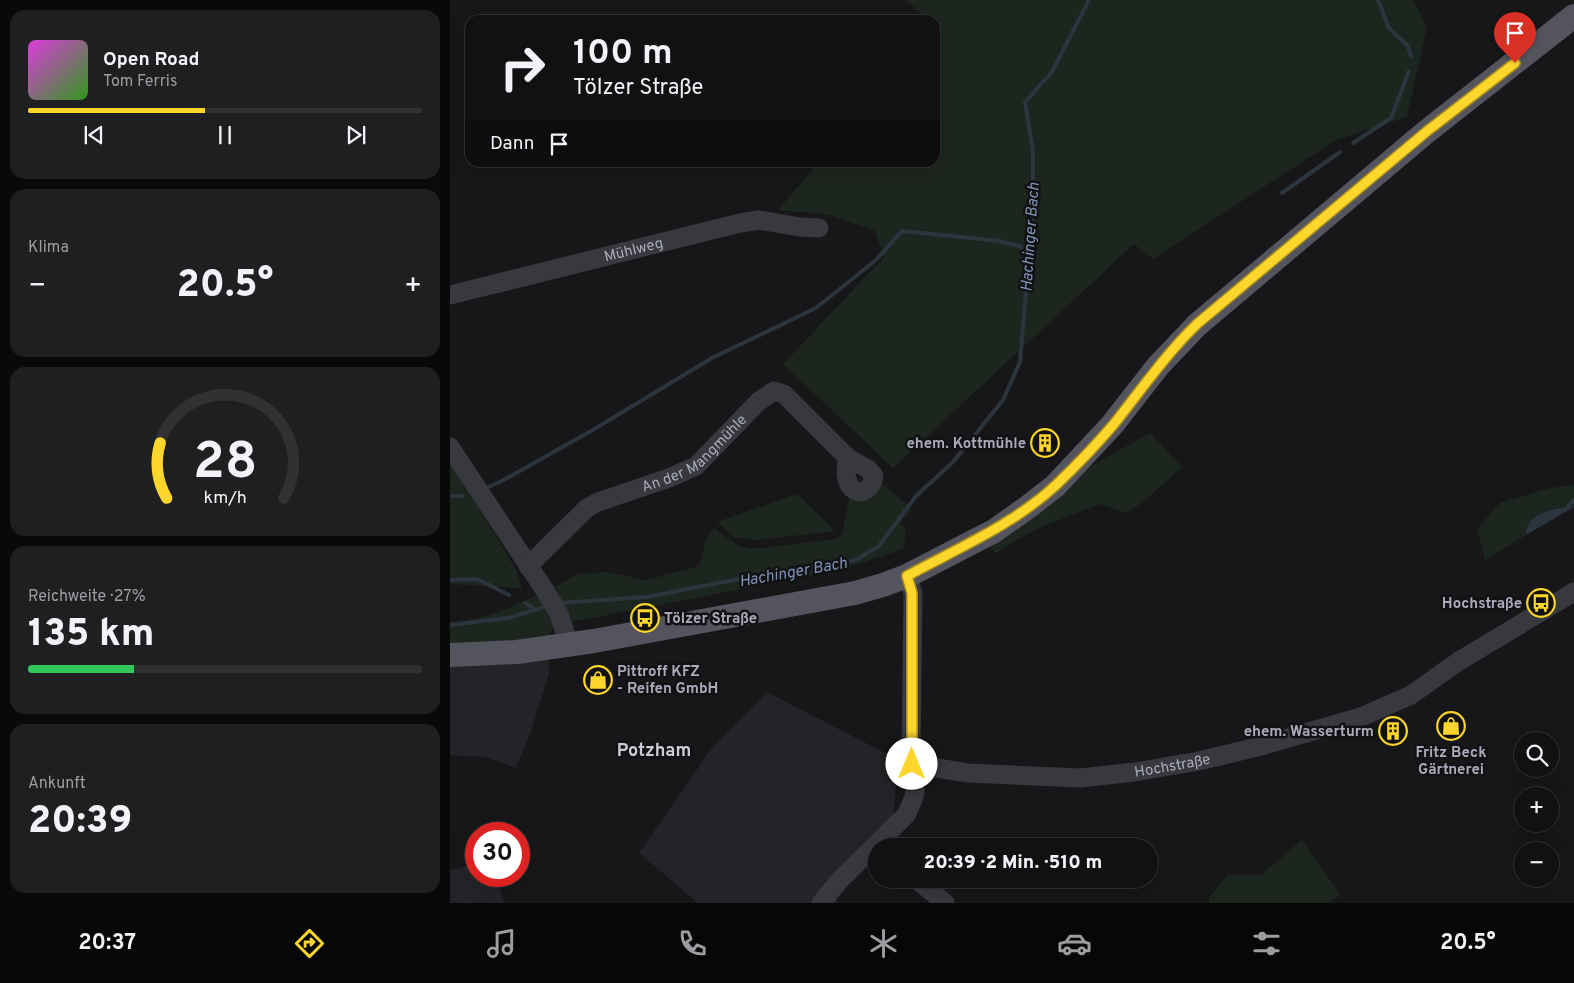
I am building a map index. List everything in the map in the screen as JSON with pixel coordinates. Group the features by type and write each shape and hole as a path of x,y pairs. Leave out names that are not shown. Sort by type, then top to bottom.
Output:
{"main road":[{"path":"450,656 517,652 569,645 855,593 907,576 994,530 1055,486 1112,425 1164,360 1197,324 1426,132 1574,16"}],"street":[{"name":"Mühlweg","path":"450,295 740,223 759,220 818,228"},
{"name":"An der Mangmühle","path":"528,566 587,508 598,502 669,478 696,466 759,401 774,391 784,394 848,458"},
{"path":"450,447 546,592 559,614 569,645"},
{"path":"883,838 906,815 915,791 912,771 912,593 907,576"},
{"name":"Hochstraße","path":"912,771 1080,778 1135,772 1199,761 1265,745 1361,717 1411,695 1459,660 1574,592"},
{"path":"821,903 839,881 868,854"},
{"path":"927,888 946,903"}],"shaded area":[{"path":"906,0 1413,0 1427,27 1407,117 1336,140 1153,259 1134,244 893,468 783,364 884,257 875,231 830,215 778,210 815,167 940,167 940,15 922,15"},
{"path":"1150,433 1182,467 1142,503 1126,513 1100,504 1036,529 996,553 986,543 1063,492 1091,466"},
{"path":"450,459 516,570 522,588 450,584"},
{"path":"879,481 912,509 900,523 906,531 903,549 844,569 572,622 555,587 577,574 608,572 646,580 699,566 706,539 714,528 737,545 751,549 837,539 842,534 850,495"},
{"path":"1574,485 1574,506 1556,508 1539,515 1526,531 1526,535 1485,560 1477,529 1500,503 1550,488"},
{"path":"797,494 835,531 757,540 734,537 717,522"},
{"path":"1574,506 1526,535 1527,527 1536,516 1551,510"},
{"path":"539,594 554,623 549,636 514,642 450,643 450,622 474,619 496,613"},
{"path":"549,636 549,674 531,731 516,768 485,757 450,755 450,643"},
{"path":"767,692 893,757 897,769 894,810 887,838 868,838 868,864 835,898 840,903 698,903 639,853 712,748"},
{"path":"1302,840 1340,894 1330,903 1209,903 1209,897 1228,875 1261,875"},
{"path":"465,866 465,887 500,887 504,903 450,903 450,870"}],"waterway":[{"name":"Hachinger Bach","path":"560,603 647,597 739,579 856,560 879,546 916,496 953,462 1003,400 1020,362 1033,207 1033,151 1025,102 1052,72 1089,0"},
{"path":"1378,0 1389,28 1408,46 1411,56"},
{"path":"1353,143 1391,118 1409,71"},
{"path":"1282,193 1340,152"},
{"path":"488,487 591,431 712,358 816,308 876,260 902,231 1000,241 1029,249"},
{"path":"450,496 462,496"},
{"path":"1568,507 1574,500"},
{"path":"450,580 477,579 509,595"},
{"path":"525,603 535,609"},
{"name":"Hachinger Bach","path":"450,625 508,618 548,606"}],"place":[{"name":"ehem. Kottmühle","path":"1045,443"},
{"name":"Hochstraße","path":"1541,603"},
{"name":"Tölzer Straße","path":"645,618"},
{"name":"Pittroff KFZ - Reifen GmbH","path":"598,680"},
{"name":"Fritz Beck Gärtnerei","path":"1451,726"},
{"name":"ehem. Wasserturm","path":"1393,731"}],"district":[{"name":"Potzham","path":"654,750"}],"route":[{"path":"912,764 912,593 907,576 994,530 1055,486 1092,448 1166,357 1197,324 1426,132 1515,63"}]}
